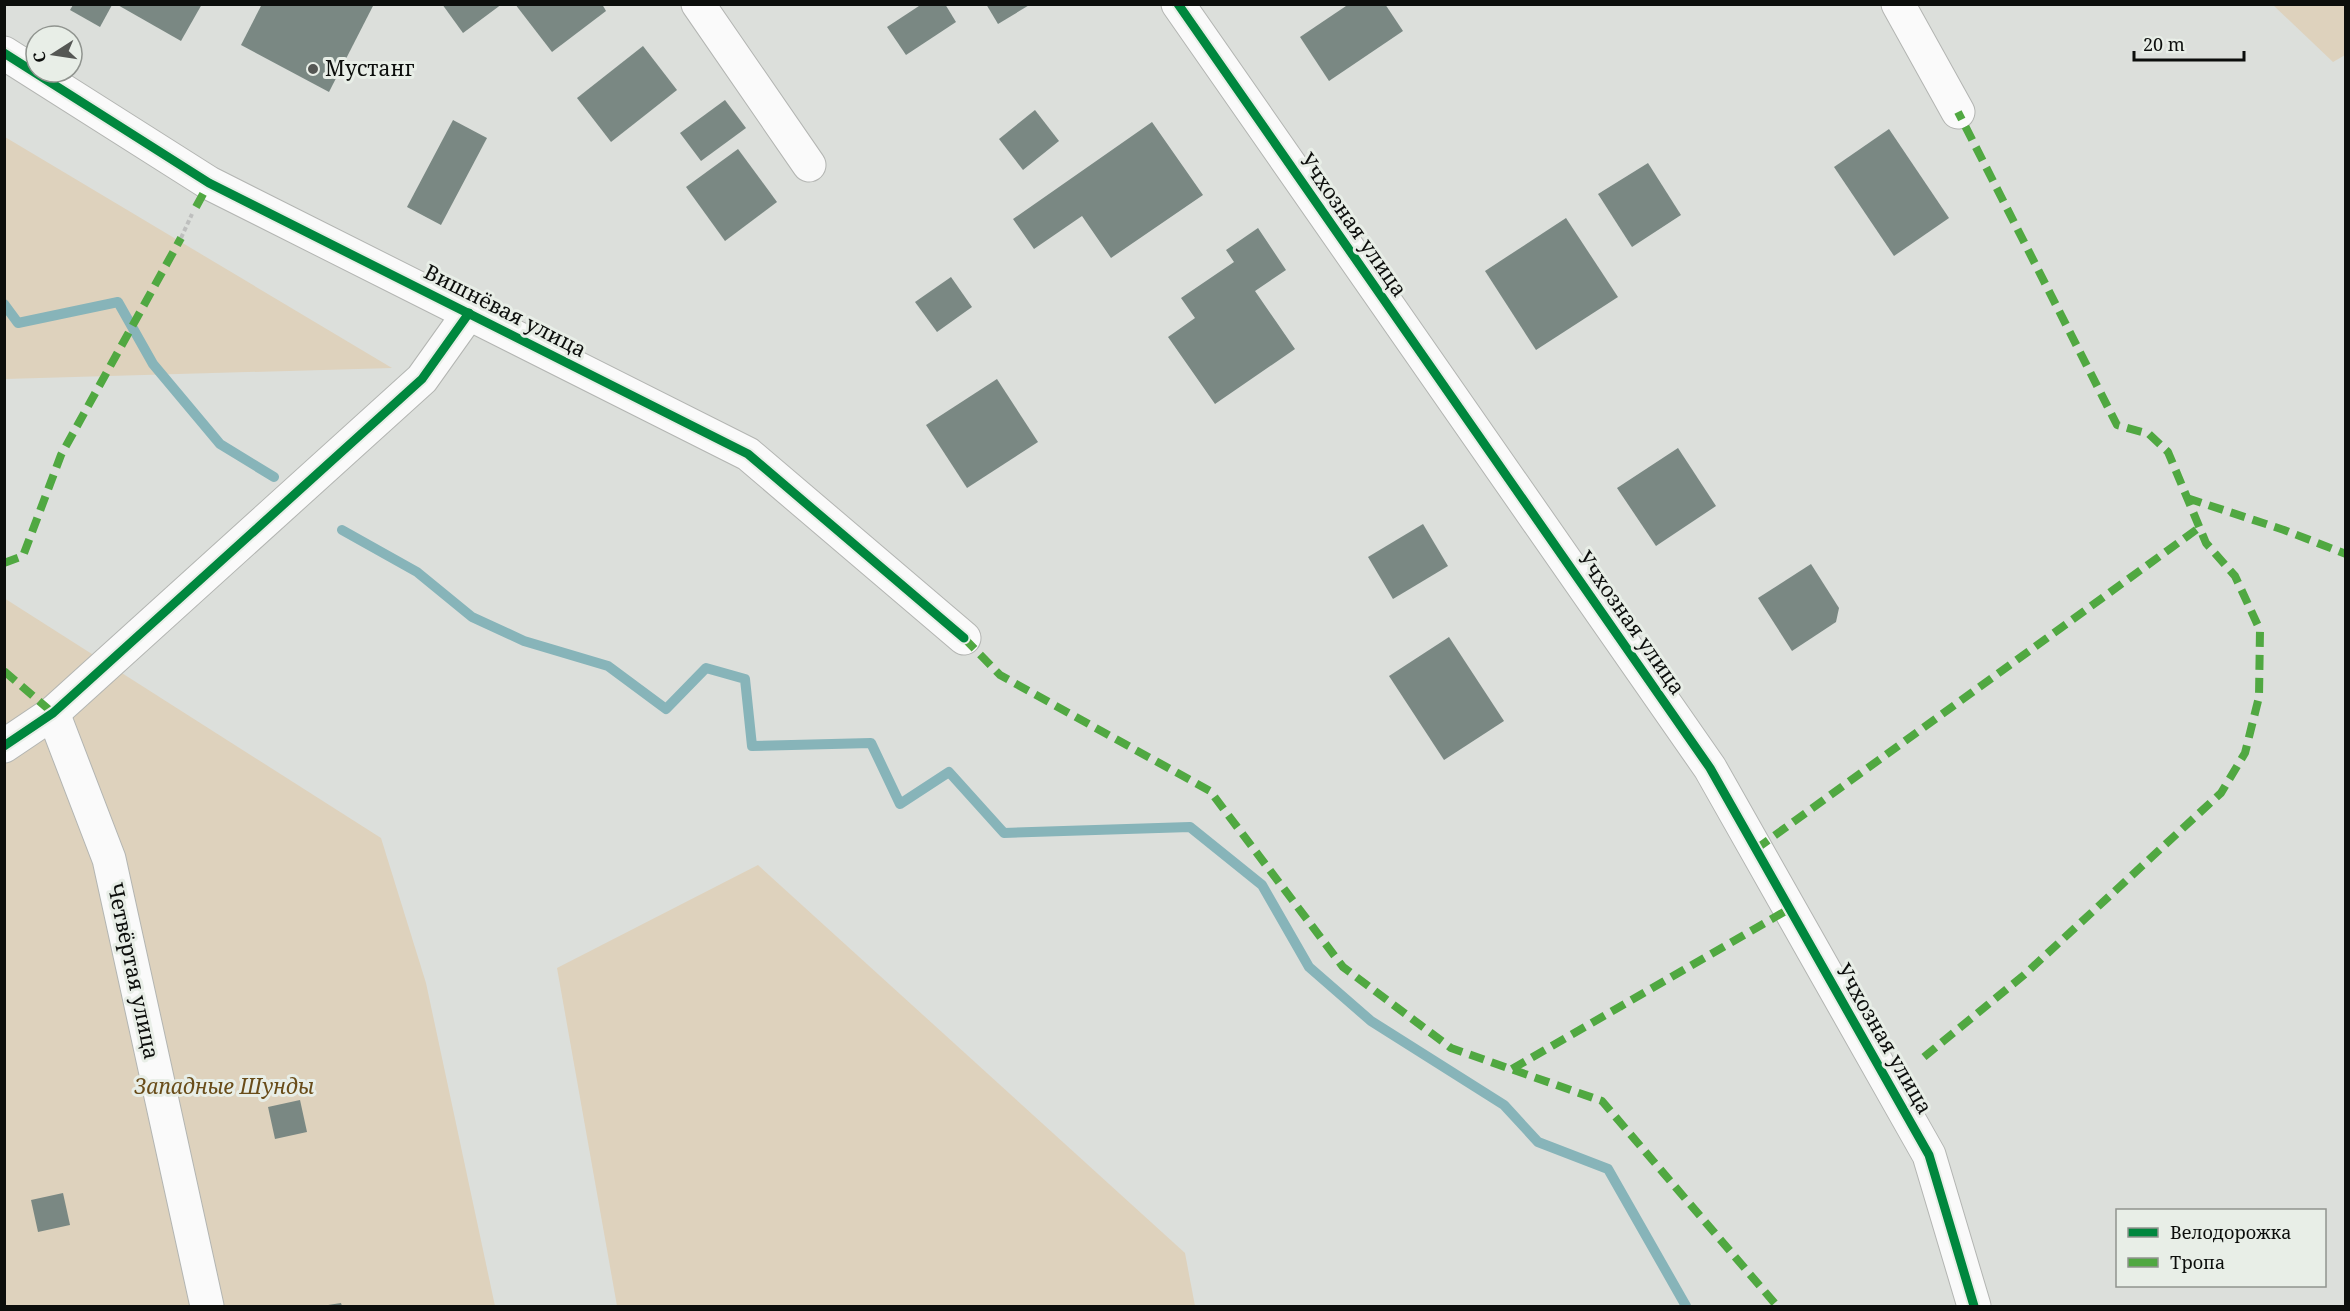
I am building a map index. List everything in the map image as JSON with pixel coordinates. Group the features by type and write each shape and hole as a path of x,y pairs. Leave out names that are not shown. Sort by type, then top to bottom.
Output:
{"street":[{"path":"698,4 809,165"},
{"name":"Учхозная улица","path":"1178,4 1710,768 1929,1155 1974,1306"},
{"path":"1898,4 1958,112"},
{"name":"Вишнёвая улица","path":"4,53 209,183 748,454 964,638"},
{"path":"4,746 53,713 427,374 470,313"},
{"name":"Четвёртая улица","path":"53,713 109,859 207,1306"}],"path":[{"path":"181,238 196,207"}],"green space":[{"path":"2273,5 2345,5 2345,55 2333,62"},
{"path":"5,137 392,368 5,379"},
{"name":"Западные Шунды","path":"4,598 381,838 426,983 495,1306 5,1306"},
{"path":"758,865 1185,1253 1195,1306 617,1306 557,968"}],"building":[{"path":"116,4 202,4 181,41"},
{"name":"Мустанг","path":"262,4 374,4 329,92 241,45"},
{"path":"442,4 502,4 463,33"},
{"path":"515,4 602,4 606,11 552,52"},
{"path":"922,4 945,4 956,22 906,55 887,27"},
{"path":"986,4 1031,4 998,24"},
{"path":"1349,4 1385,4 1403,31 1329,81 1300,37"},
{"path":"73,5 112,5 100,27 70,10"},
{"path":"643,46 677,90 611,142 577,98"},
{"path":"725,100 746,128 701,161 680,133"},
{"path":"1035,110 1059,141 1023,170 999,139"},
{"path":"453,120 487,138 441,225 407,207"},
{"path":"1152,122 1203,195 1111,258 1082,216 1034,249 1013,219"},
{"path":"1889,129 1949,218 1894,256 1834,167"},
{"path":"738,149 777,202 725,241 686,187"},
{"path":"1648,163 1681,215 1632,247 1598,194"},
{"path":"1566,218 1618,297 1536,350 1485,271"},
{"path":"1258,228 1286,270 1255,291 1295,349 1215,404 1168,337 1195,318 1181,298 1234,262 1226,250"},
{"path":"951,277 972,307 937,332 915,302"},
{"path":"997,379 1038,442 967,488 926,425"},
{"path":"1678,448 1716,506 1656,546 1617,488"},
{"path":"1423,524 1448,566 1393,599 1368,557"},
{"path":"1811,564 1839,608 1836,622 1792,651 1758,598"},
{"path":"1449,637 1504,721 1444,760 1389,676"},
{"path":"300,1100 307,1132 275,1139 268,1107"},
{"path":"63,1193 70,1225 38,1232 31,1200"},
{"path":"341,1303 342,1306 328,1306 328,1305"}],"waterway":[{"path":"4,304 18,323 118,302 153,364 220,444 274,477"},
{"path":"342,530 417,572 472,617 524,641 608,666 666,709 706,668 745,679 752,746 871,743 900,804 949,772 1004,833 1190,827 1262,885 1309,967 1371,1021 1504,1105 1538,1142 1608,1169 1686,1306"}],"marked path":[{"path":"1924,1057 2024,975 2221,793 2245,753 2259,697 2260,630 2235,576 2206,543 2168,452 2149,434 2117,425 1958,112"},
{"path":"196,207 209,183"},
{"path":"4,563 23,556 61,455 181,238"},
{"path":"2187,498 2284,530 2346,554"},
{"path":"1756,849 2200,527"},
{"path":"964,638 1000,675 1210,791 1343,967 1451,1048 1602,1101 1777,1306"},
{"path":"4,671 53,713"},
{"path":"1512,1069 1789,909"}],"cycle path":[{"path":"1178,4 1710,768 1929,1155 1974,1306"},
{"path":"4,53 209,183 748,454 964,638"},
{"path":"4,746 53,713 422,379 469,313"}],"place":[{"name":"Мустанг","path":"313,69"}]}
